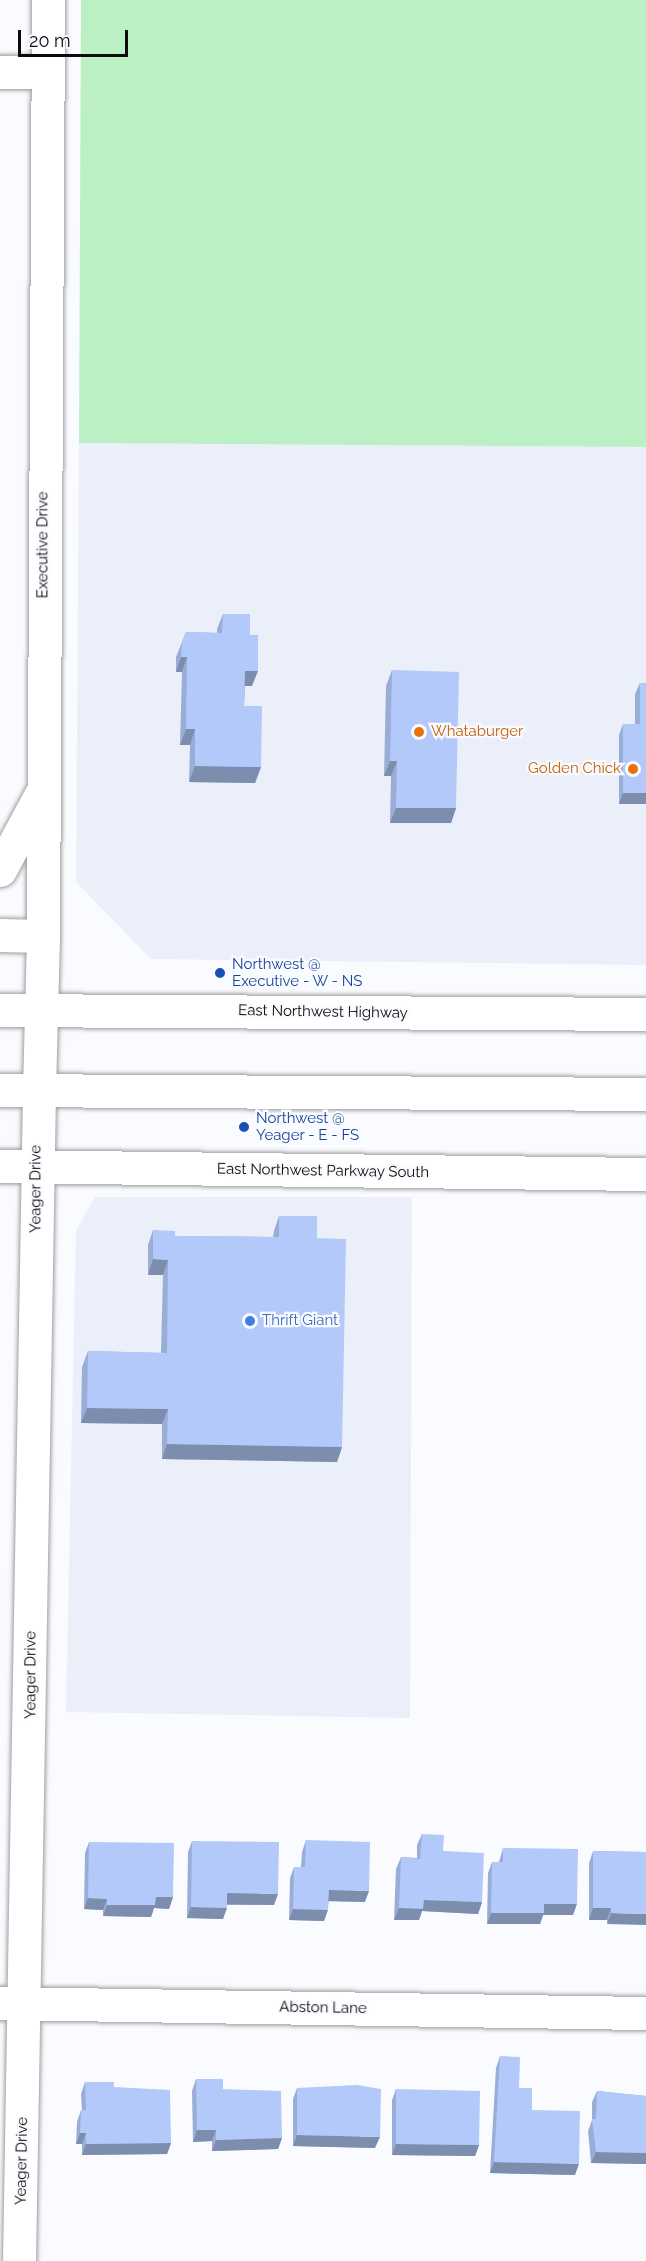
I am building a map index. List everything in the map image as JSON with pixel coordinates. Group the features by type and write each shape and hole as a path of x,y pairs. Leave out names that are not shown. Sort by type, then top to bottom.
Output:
{"street":[{"name":"Executive Drive","path":"39,1090 43,936 48,0"},
{"path":"0,72 47,72"},
{"path":"0,870 43,790"},
{"path":"0,935 43,936"},
{"name":"East Northwest Highway","path":"0,1010 646,1014"},
{"path":"0,1090 646,1094"},
{"name":"Yeager Drive","path":"19,2261 13,2003 39,1090"},
{"name":"East Northwest Parkway South","path":"0,1166 646,1174"},
{"name":"Abston Lane","path":"13,2003 646,2013"}],"shaded area":[{"path":"79,443 646,447 646,965 151,959 76,882"},
{"path":"95,1197 412,1197 410,1718 66,1712 76,1231"}],"green space":[{"path":"81,0 646,0 646,447 79,443"}],"building":[{"path":"223,614 250,614 250,635 258,635 258,671 245,671 244,706 262,706 261,767 195,766 195,729 186,729 187,657 181,657 182,641 186,632 222,633"},
{"name":"Whataburger","path":"392,670 459,672 456,808 396,808 397,761 390,761"},
{"name":"Golden Chick","path":"640,683 646,683 646,793 623,793 623,724 640,724"},
{"name":"Thrift Giant","path":"279,1216 317,1216 317,1238 346,1239 342,1447 167,1444 168,1409 87,1408 88,1351 167,1353 168,1260 153,1259 153,1230 175,1231 175,1236 279,1237"},
{"path":"422,1834 444,1835 443,1851 484,1853 482,1902 424,1900 423,1909 399,1908 401,1857 420,1859"},
{"path":"306,1840 370,1842 369,1891 329,1890 328,1910 293,1909 294,1867 305,1867"},
{"path":"192,1841 279,1842 278,1894 227,1893 227,1908 191,1907"},
{"path":"89,1842 174,1843 173,1897 156,1897 155,1905 107,1905 107,1899 88,1898"},
{"path":"503,1848 578,1849 577,1904 544,1904 544,1913 491,1913 492,1862 503,1862"},
{"path":"593,1851 646,1852 646,1914 611,1913 611,1908 593,1908"},
{"path":"500,2056 520,2057 519,2088 532,2088 532,2110 580,2111 579,2164 494,2162"},
{"path":"196,2079 223,2079 223,2089 281,2091 282,2138 216,2140 216,2130 197,2130"},
{"path":"85,2082 114,2082 114,2087 170,2090 171,2143 86,2144 86,2133 80,2133 81,2110 86,2110"},
{"path":"357,2085 381,2089 380,2137 297,2135 297,2088"},
{"path":"396,2089 480,2091 479,2145 396,2144"},
{"path":"597,2091 646,2096 646,2153 596,2152 592,2119 596,2119"}],"place":[{"name":"Whataburger","path":"419,732"},
{"name":"Golden Chick","path":"633,769"},
{"name":"Northwest @ Executive - W - NS","path":"220,973"},
{"name":"Northwest @ Yeager - E - FS","path":"244,1127"},
{"name":"Thrift Giant","path":"250,1321"}]}
